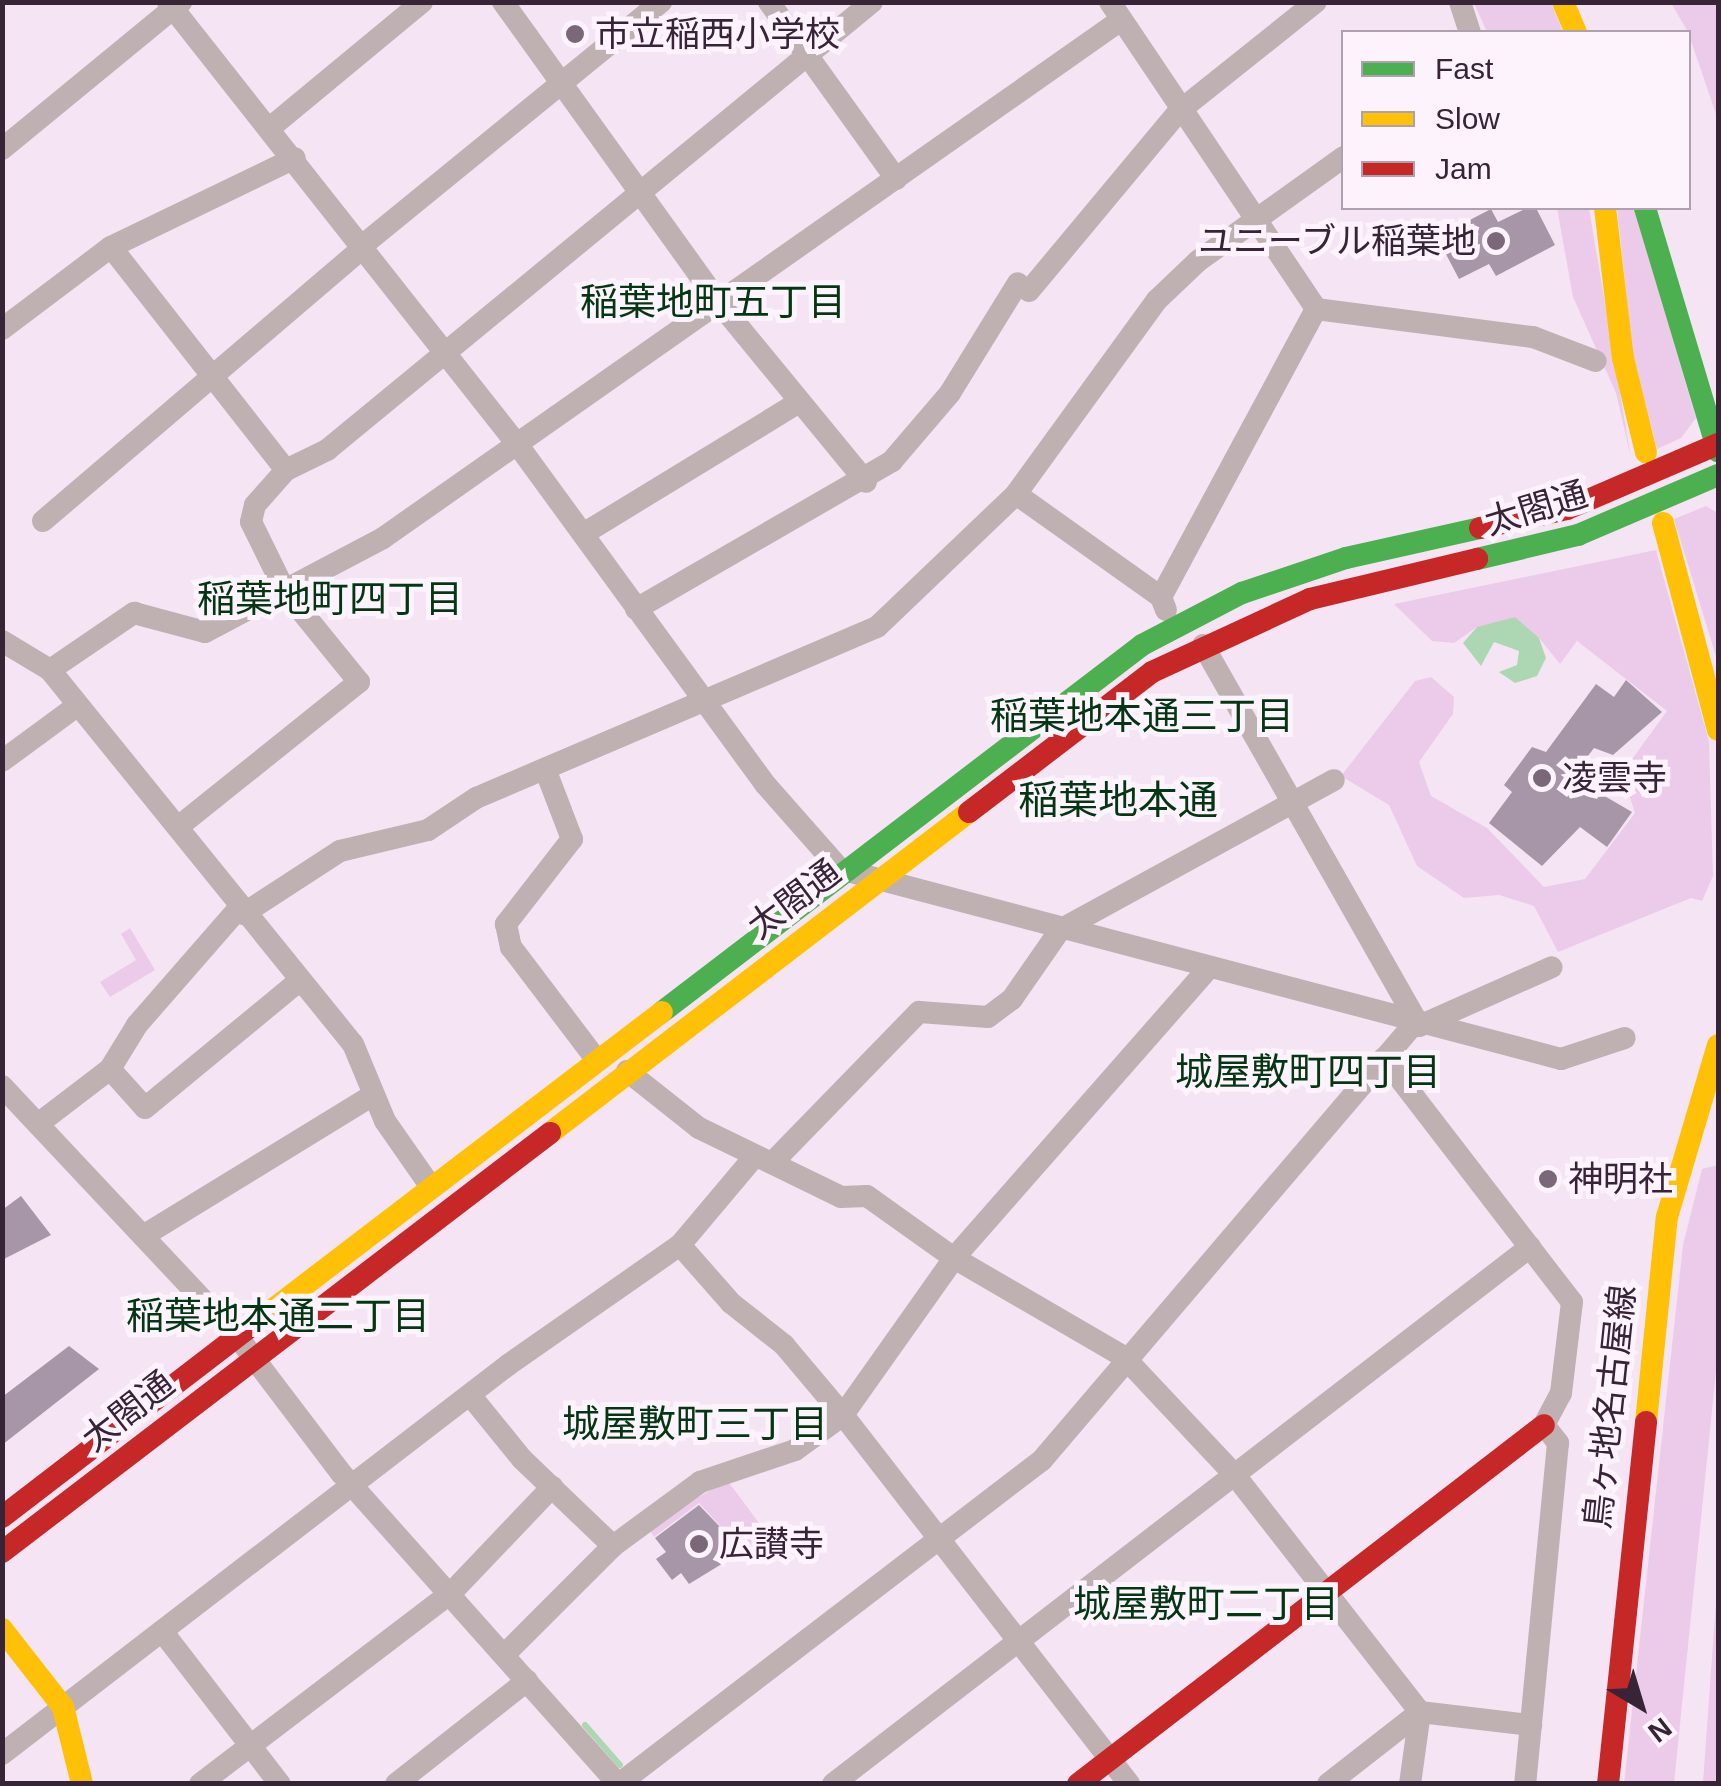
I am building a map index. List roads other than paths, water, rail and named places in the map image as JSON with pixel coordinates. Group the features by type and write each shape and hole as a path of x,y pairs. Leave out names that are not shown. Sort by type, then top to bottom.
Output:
{"main road":[{"path":"1605,210 1623,358 1646,452"},
{"path":"1646,210 1718,447"},
{"name":"太閤通","path":"2,1517 1094,675 1174,626 1242,592 1346,558 1567,509 1718,447"},
{"name":"太閤通","path":"2,1552 1076,726 1202,645 1356,585 1578,535 1718,475"},
{"path":"1663,523 1718,730"},
{"name":"鳥ヶ地名古屋線","path":"1608,1784 1668,1217 1718,1045"},
{"path":"1078,1784 1544,1425"},
{"path":"2,1629 63,1707 82,1784"}],"street":[{"path":"271,128 422,2"},
{"path":"504,2 720,304 866,482"},
{"path":"43,521 363,246 661,2"},
{"path":"770,2 896,179"},
{"path":"178,826 359,682 285,591 250,522 255,505 286,470 327,450 442,348 872,2"},
{"path":"636,609 866,482 950,393 1024,287 1178,112 1316,2"},
{"path":"1460,2 1469,30"},
{"path":"2,149 174,5 520,448 706,704 840,869 873,883 1416,1025 1561,1058 1626,1038"},
{"path":"50,670 134,613 205,632 285,591 520,448 896,179 1115,11 1178,112 1316,309 1533,338 1596,361"},
{"path":"2,329 111,247 295,158"},
{"path":"38,1124 110,1069 137,1025 242,911 340,851 428,830 476,798 547,774 876,627 1016,494 1157,300 1255,220 1341,160"},
{"path":"111,247 286,470"},
{"path":"1161,597 1316,309"},
{"path":"583,534 798,403"},
{"path":"1016,494 1161,597 1174,626"},
{"path":"2,641 50,670 353,1044 372,1096 431,1187"},
{"path":"1202,645 1416,1025"},
{"path":"2,761 76,706"},
{"path":"547,774 572,839 506,924 511,948 596,1059"},
{"path":"2,1754 470,1395 680,1245 763,1159 920,1012 988,1016 1012,999 1060,930 1334,780"},
{"path":"2,1086 237,1336 354,1486 453,1590 504,1655 619,1784 1042,1460 1124,1357 1416,1025 1552,967"},
{"path":"504,1655 613,1546 700,1482 794,1450 843,1415 954,1258 1207,970"},
{"path":"110,1069 146,1108 299,981"},
{"path":"1384,1058 1572,1302 1561,1393 1544,1425 1558,1443 1524,1784"},
{"path":"627,1072 670,1110 763,1159 840,1197 867,1196 954,1258 1124,1357 1234,1474 1420,1712 1410,1784"},
{"path":"142,1236 372,1096"},
{"path":"680,1245 731,1302 784,1344 1129,1784"},
{"path":"833,1784 1530,1248"},
{"path":"470,1395 552,1487 613,1546"},
{"path":"200,1784 453,1590 552,1487"},
{"path":"162,1631 280,1784"},
{"path":"396,1784 527,1681"},
{"path":"1328,1784 1420,1712 1530,1724"}],"waterway":[{"path":"585,1725 620,1765"}],"place":[{"name":"市立稲西小学校","path":"575,34"},
{"name":"ユニーブル稲葉地","path":"1496,241"},
{"name":"凌雲寺","path":"1542,778"},
{"name":"神明社","path":"1548,1179"},
{"name":"広讃寺","path":"699,1544"}],"district":[{"name":"稲葉地町五丁目","path":"713,303"},
{"name":"稲葉地町四丁目","path":"330,600"},
{"name":"稲葉地本通三丁目","path":"1142,717"},
{"name":"稲葉地本通","path":"1118,800"},
{"name":"城屋敷町四丁目","path":"1308,1073"},
{"name":"稲葉地本通二丁目","path":"278,1317"},
{"name":"城屋敷町三丁目","path":"695,1425"},
{"name":"城屋敷町二丁目","path":"1206,1605"}]}
